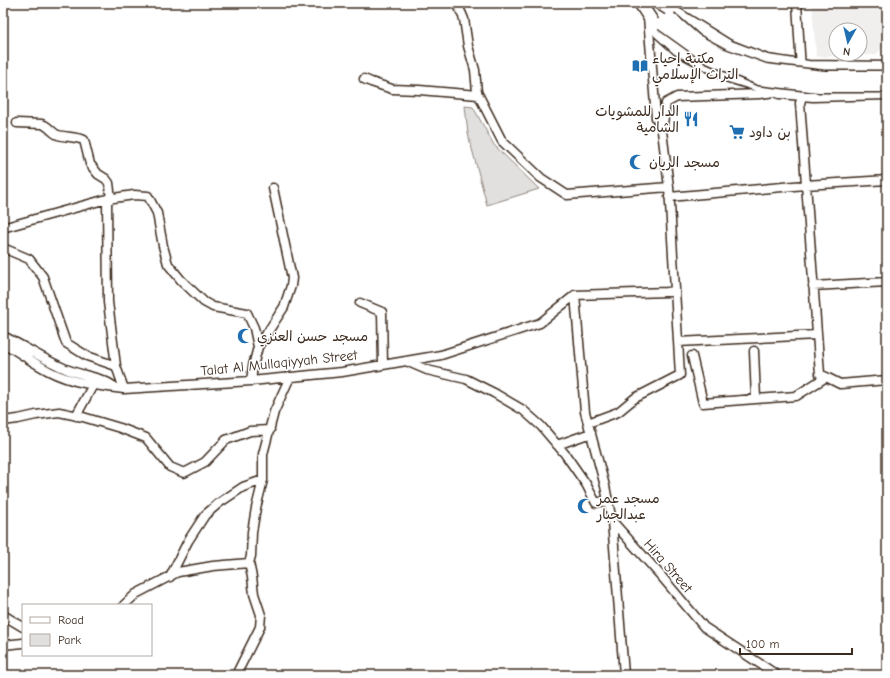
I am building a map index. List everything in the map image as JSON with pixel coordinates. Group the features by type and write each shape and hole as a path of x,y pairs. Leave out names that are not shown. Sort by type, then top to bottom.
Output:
{"main road":[{"path":"641,3 659,32 678,49 729,76 780,92 813,95 887,93"},
{"path":"641,3 695,40 723,55 765,70 824,77 887,77"},
{"path":"658,3 666,21 708,57 759,78 819,86 887,86"},
{"path":"658,3 728,46 767,61 808,67 887,68"},
{"path":"872,68 887,61"}],"street":[{"path":"457,3 464,19 468,46 475,70 478,95 502,141 541,178 566,194 669,187"},
{"path":"797,3 802,94 800,103 805,185 820,374 840,384 887,380"},
{"path":"648,15 656,118 662,131"},
{"path":"364,79 392,90 419,90 478,95"},
{"path":"588,423 618,412 635,398 680,375 669,187 662,131 666,103 678,97 780,92"},
{"path":"17,123 46,125 58,134 84,140 90,164 98,174 109,183 108,302 116,366 121,388"},
{"path":"669,197 805,185 887,180"},
{"path":"251,381 258,347 284,307 292,278 273,188"},
{"path":"3,229 109,199 134,195 148,196 157,213 168,264 181,280 204,302 213,307 247,313 254,328 258,347"},
{"path":"3,248 29,259 42,277 66,343 87,356 116,366"},
{"path":"813,286 887,282"},
{"path":"621,675 612,521 605,486 585,412 575,295 667,292 675,290"},
{"name":"Talat Al Mullaqiyyah Street","path":"3,343 50,372 76,382 93,385 121,388 251,381 342,372 441,355 540,323 575,295"},
{"path":"360,303 382,312 383,365"},
{"path":"678,342 817,335"},
{"path":"3,336 58,366 76,373 100,379 121,388"},
{"path":"754,351 756,399"},
{"path":"692,356 704,403 796,396 826,378"},
{"path":"406,361 427,370 466,379 494,393 522,410 541,426 557,444 586,484 596,502 608,500"},
{"path":"236,675 260,628 261,615 254,594 249,563 251,556 252,532 263,480 263,454 274,412 290,377"},
{"path":"76,416 93,385"},
{"path":"3,420 59,412 120,428 146,438 170,467 184,473 205,462 226,440 250,431 270,430"},
{"path":"557,444 591,433"},
{"path":"170,577 188,542 205,515 219,503 243,487 263,480"},
{"name":"Hira Street","path":"612,521 704,627 777,675"},
{"path":"125,604 136,594 178,572 206,567 249,563"},
{"path":"3,615 22,626"},
{"path":"3,645 22,643"}],"shaded area":[{"path":"812,3 887,3 887,44 875,55 868,55 868,22 828,22 828,57 816,57"}],"green space":[{"path":"465,106 473,107 494,145 539,189 487,205 468,134"}],"place":[{"name":"مكتبة إحياء التراث الإسلامي","path":"640,66"},
{"name":"الدار للمشويات الشامية","path":"691,119"},
{"name":"بن داود","path":"737,132"},
{"name":"مسجد الريان","path":"637,162"},
{"name":"مسجد حسن العنزي","path":"245,336"},
{"name":"مسجد عمر عبدالجبار","path":"585,506"}]}
